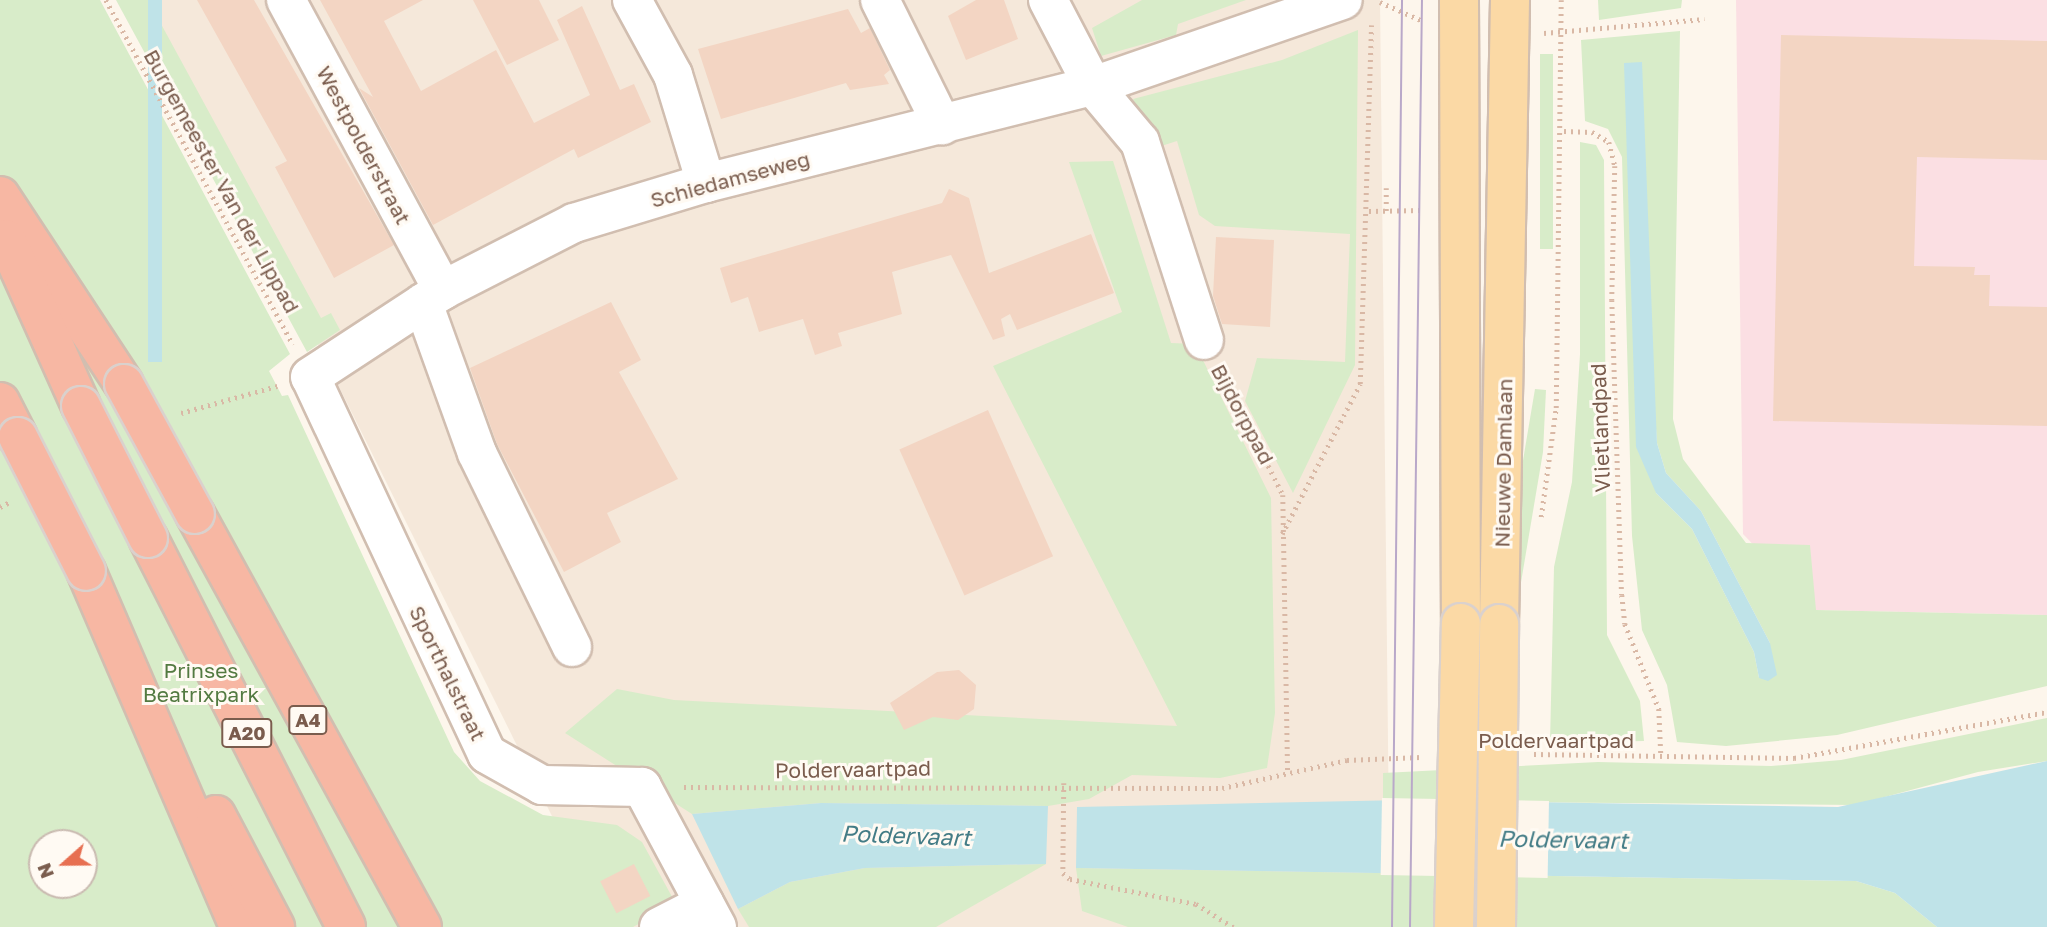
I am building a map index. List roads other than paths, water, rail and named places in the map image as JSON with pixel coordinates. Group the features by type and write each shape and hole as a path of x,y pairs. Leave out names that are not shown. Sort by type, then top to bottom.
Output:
{"highway":[{"name":"A4","path":"0,196 124,384 422,927"},
{"name":"A20","path":"0,226 81,406 346,927"},
{"path":"0,402 275,927"},
{"path":"90,578 239,927"}],"main road":[{"name":"Nieuwe Damlaan","path":"1454,927 1461,623 1459,0"},
{"name":"Nieuwe Damlaan","path":"1496,927 1510,0"}],"street":[{"name":"Westpolderstraat","path":"286,0 433,297 477,453 572,647"},
{"path":"632,0 673,75 706,183"},
{"path":"880,0 942,125"},
{"name":"Bijdorppad","path":"1048,0 1093,86 1139,142 1204,340"},
{"name":"Schiedamseweg","path":"310,377 433,297 574,223 706,183 1093,86 1291,10 1357,6"},
{"name":"Sporthalstraat","path":"310,377 487,754 542,785 642,787 711,916"},
{"path":"659,927 711,916"}],"water":[{"path":"148,0 162,0 162,362 148,362"},
{"path":"1642,62 1657,443 1666,473 1701,511 1770,643 1777,675 1768,681 1759,678 1754,652 1692,529 1656,493 1636,447 1624,63"},
{"name":"Poldervaart","path":"2047,761 2047,927 1937,927 1895,893 1856,881 1076,868 1077,807 1404,800 1838,807"},
{"name":"Poldervaart","path":"821,803 1048,806 1046,864 865,868 790,882 738,909 692,814"}],"tram line":[{"path":"1392,927 1402,0"},
{"path":"1410,927 1422,0"}],"park label":[{"name":"Prinses Beatrixpark","path":"201,682"}]}
